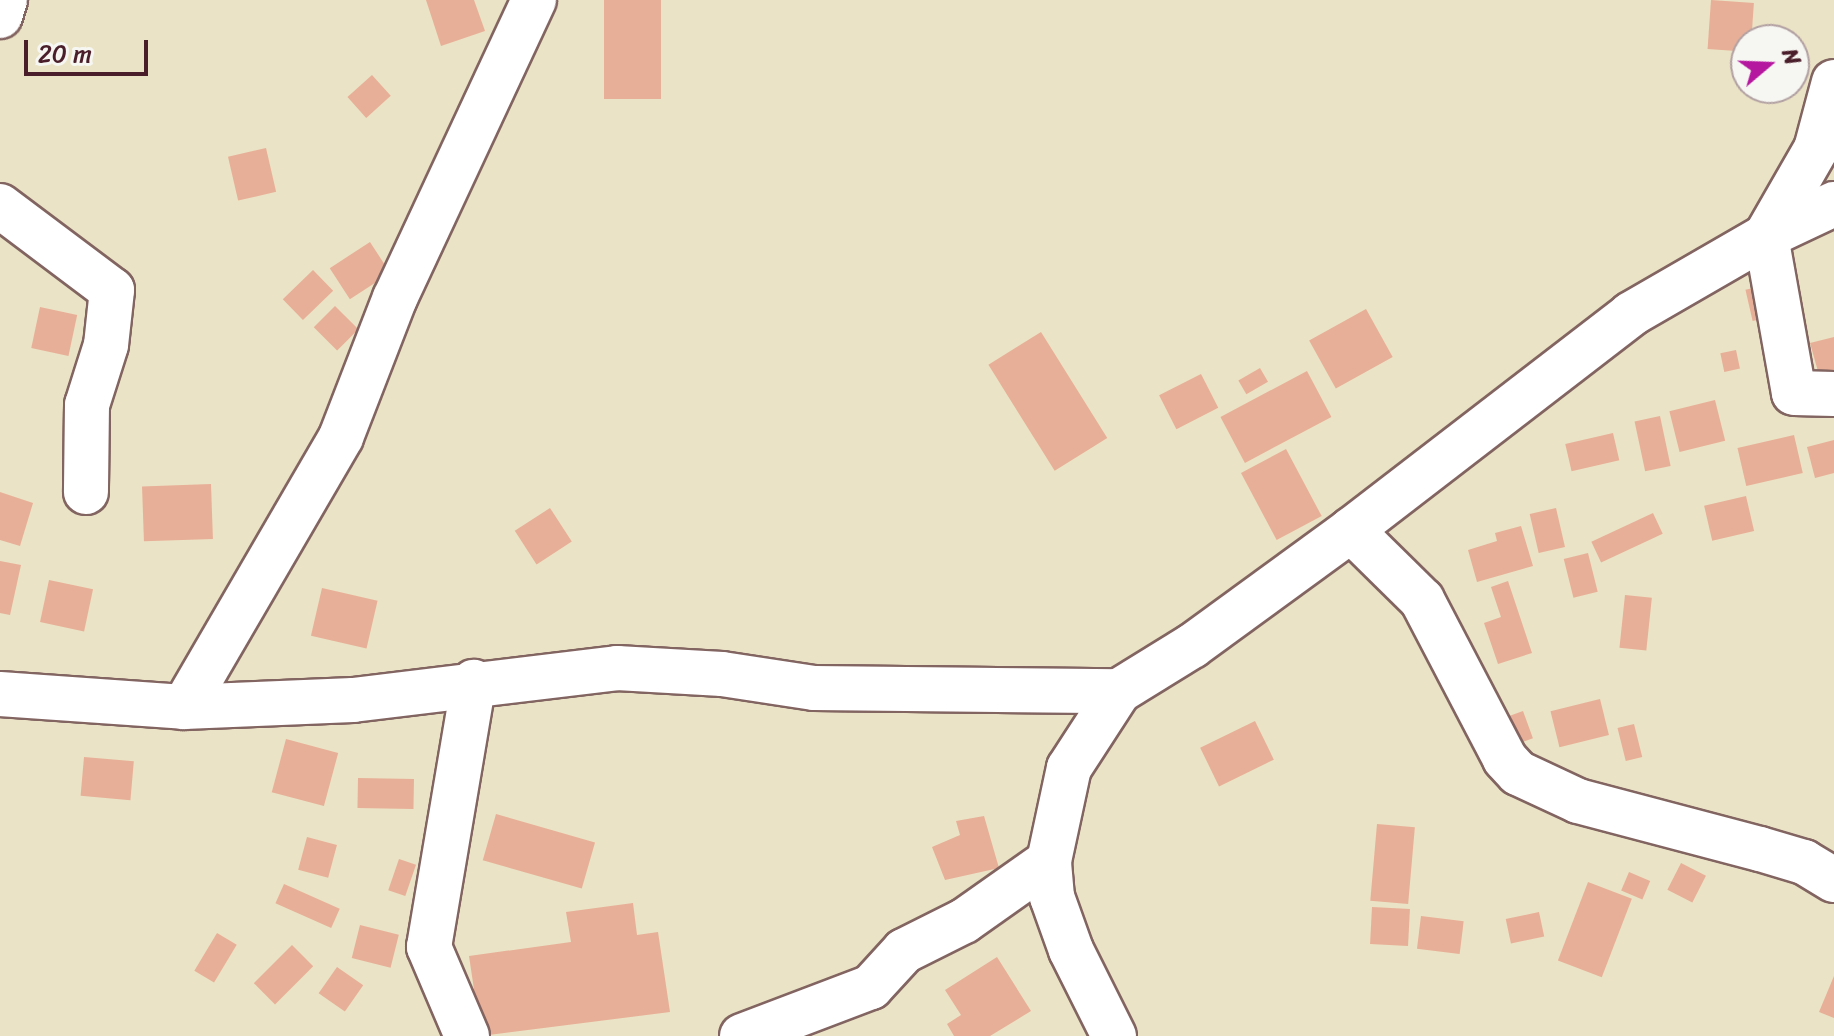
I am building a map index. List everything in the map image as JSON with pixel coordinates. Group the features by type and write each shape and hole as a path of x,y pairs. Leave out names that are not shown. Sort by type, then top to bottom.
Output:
{"street":[{"path":"0,16 5,0"},
{"path":"184,707 341,437 402,284 534,0"},
{"path":"1834,82 1816,149 1766,236 1794,393 1834,394"},
{"path":"1114,1036 1071,950 1052,897 1049,861 1069,768 1119,691 1192,646 1351,530 1631,314 1766,236 1834,204"},
{"path":"0,206 112,290 106,345 87,405 86,492"},
{"path":"1351,530 1422,600 1505,759 1518,773 1578,801 1824,867"},
{"path":"0,694 184,707 353,700 474,682 617,668 722,674 814,688 1119,691"},
{"path":"467,1036 429,947 474,682"},
{"path":"742,1036 871,987 904,951 964,921 1049,861"}],"building":[{"path":"426,0 474,0 485,31 441,46"},
{"path":"604,0 661,0 661,99 604,99"},
{"path":"1711,0 1754,3 1752,24 1730,24 1730,50 1708,49"},
{"path":"372,75 391,96 366,118 347,97"},
{"path":"266,148 276,192 238,201 228,157"},
{"path":"370,242 390,273 350,299 330,268"},
{"path":"313,270 333,291 303,320 283,299"},
{"path":"1762,286 1769,317 1753,321 1745,290"},
{"path":"335,306 358,329 337,351 314,327"},
{"path":"40,307 77,315 68,356 31,348"},
{"path":"1366,309 1393,357 1336,389 1309,341"},
{"path":"1041,332 1107,438 1055,471 988,365"},
{"path":"1834,337 1834,378 1821,382 1810,343"},
{"path":"1736,350 1740,369 1724,372 1720,353"},
{"path":"1260,368 1268,382 1246,394 1238,380"},
{"path":"1307,371 1331,417 1245,463 1220,417"},
{"path":"1201,374 1218,408 1176,429 1159,395"},
{"path":"1715,400 1725,441 1680,452 1669,411"},
{"path":"1660,416 1671,466 1645,471 1635,421"},
{"path":"1613,433 1619,460 1572,471 1565,444"},
{"path":"1794,435 1803,473 1746,486 1737,448"},
{"path":"1834,440 1834,473 1815,478 1807,447"},
{"path":"1286,449 1322,516 1277,540 1241,473"},
{"path":"211,484 213,539 144,541 142,486"},
{"path":"0,492 33,503 20,546 0,540"},
{"path":"1746,496 1754,531 1712,541 1704,506"},
{"path":"550,508 572,542 537,564 515,531"},
{"path":"1556,508 1565,547 1539,553 1530,514"},
{"path":"1653,513 1663,534 1601,563 1591,542"},
{"path":"1521,526 1533,566 1477,582 1468,550 1497,541 1495,533"},
{"path":"1588,553 1598,592 1573,598 1564,559"},
{"path":"0,561 21,565 10,615 0,613"},
{"path":"49,580 93,589 84,631 40,622"},
{"path":"1508,581 1532,653 1498,664 1484,623 1501,617 1491,587"},
{"path":"322,588 378,601 367,649 311,636"},
{"path":"1625,595 1652,598 1646,651 1619,648"},
{"path":"1600,699 1609,735 1559,747 1551,711"},
{"path":"1523,711 1533,738 1508,747 1498,720"},
{"path":"1255,721 1274,760 1219,786 1200,748"},
{"path":"1634,724 1642,757 1626,761 1618,728"},
{"path":"286,739 338,753 324,806 272,792"},
{"path":"84,757 134,761 130,800 81,796"},
{"path":"358,778 414,779 413,809 357,808"},
{"path":"496,814 595,842 582,889 483,860"},
{"path":"984,816 999,868 945,880 932,847 960,835 956,821"},
{"path":"1377,824 1415,827 1408,904 1370,901"},
{"path":"307,837 337,845 328,878 298,870"},
{"path":"399,859 416,865 405,896 388,890"},
{"path":"1681,863 1706,876 1692,902 1667,890"},
{"path":"1629,872 1650,881 1642,899 1621,890"},
{"path":"1588,882 1632,899 1602,977 1558,960"},
{"path":"284,884 340,909 331,928 275,903"},
{"path":"633,903 637,935 658,932 670,1012 481,1036 469,956 571,942 566,912"},
{"path":"1372,907 1410,909 1408,946 1370,944"},
{"path":"1539,912 1544,936 1511,944 1506,919"},
{"path":"1421,916 1464,921 1460,954 1417,949"},
{"path":"360,925 399,935 391,968 352,958"},
{"path":"217,933 237,945 214,983 194,971"},
{"path":"292,945 313,966 275,1004 254,983"},
{"path":"997,957 1031,1011 990,1036 954,1036 947,1024 961,1015 945,990"},
{"path":"337,967 363,985 345,1012 319,993"},
{"path":"1834,976 1834,1018 1819,1012"}]}
